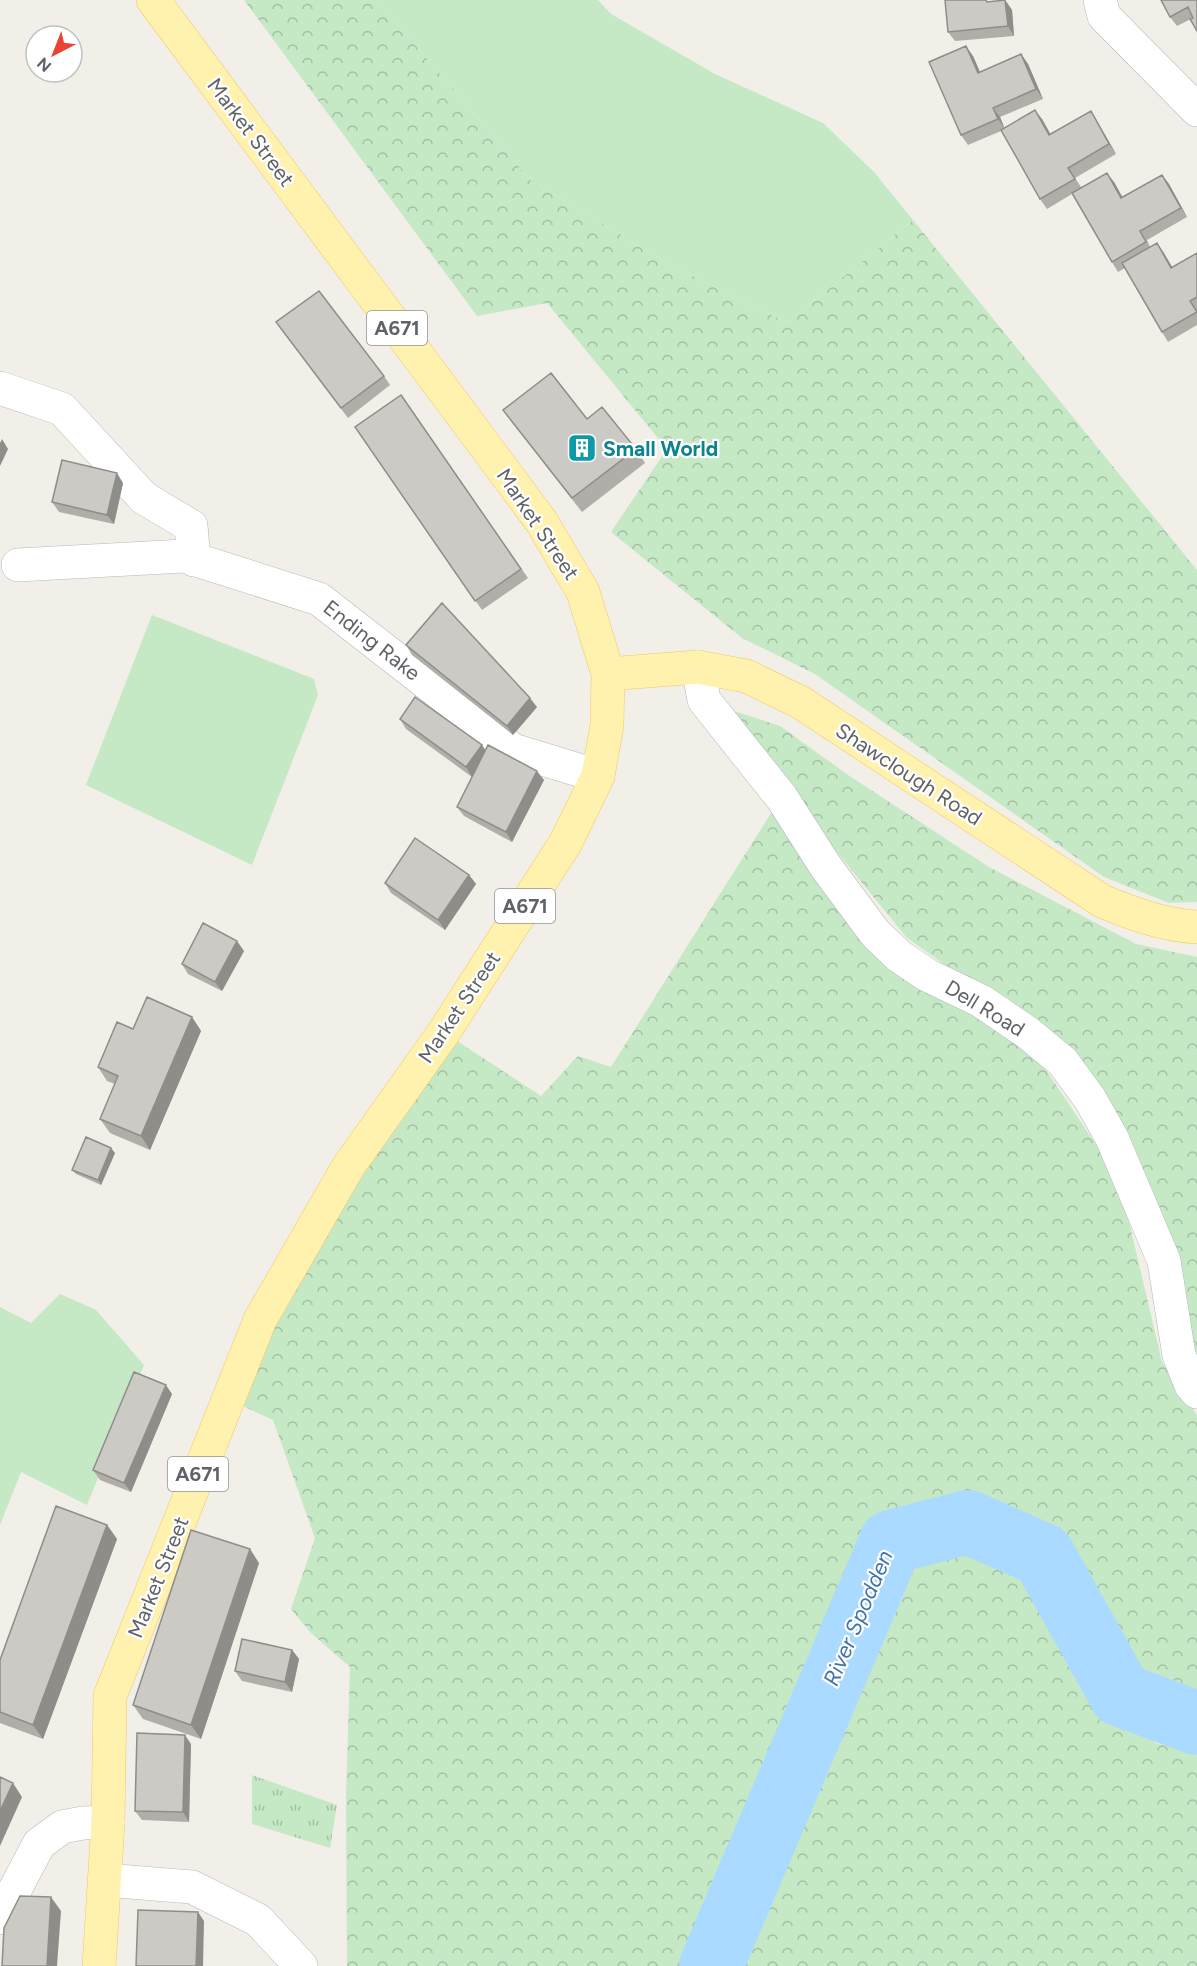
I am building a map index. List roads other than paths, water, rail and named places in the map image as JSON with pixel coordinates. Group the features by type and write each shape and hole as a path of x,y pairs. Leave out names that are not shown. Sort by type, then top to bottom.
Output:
{"main road":[{"name":"Market Street","path":"99,1966 108,1822 110,1696 260,1320 348,1167 444,1032 566,842 598,776 607,725 608,674 583,592 541,521 153,0"},
{"name":"Shawclough Road","path":"608,674 698,668 746,676 800,702 1102,901 1139,917 1180,926 1197,927"}],"street":[{"path":"1100,0 1104,16 1197,110"},
{"path":"0,388 62,409 144,498 191,526 194,560"},
{"name":"Ending Rake","path":"18,565 183,556 319,599 513,750 598,776"},
{"name":"Dell Road","path":"698,668 704,700 782,798 826,867 875,933 898,956 927,975 981,1001 1028,1033 1063,1062 1090,1099 1112,1137 1164,1261 1179,1355 1191,1385 1197,1392"},
{"path":"0,1918 39,1844 62,1827 108,1822"},
{"path":"105,1880 192,1887 258,1920 301,1966"}],"waterway":[{"name":"River Spodden","path":"711,1966 891,1542 968,1522 1043,1555 1121,1695 1197,1723"}],"place":[{"name":"Small World","path":"582,448"}]}
